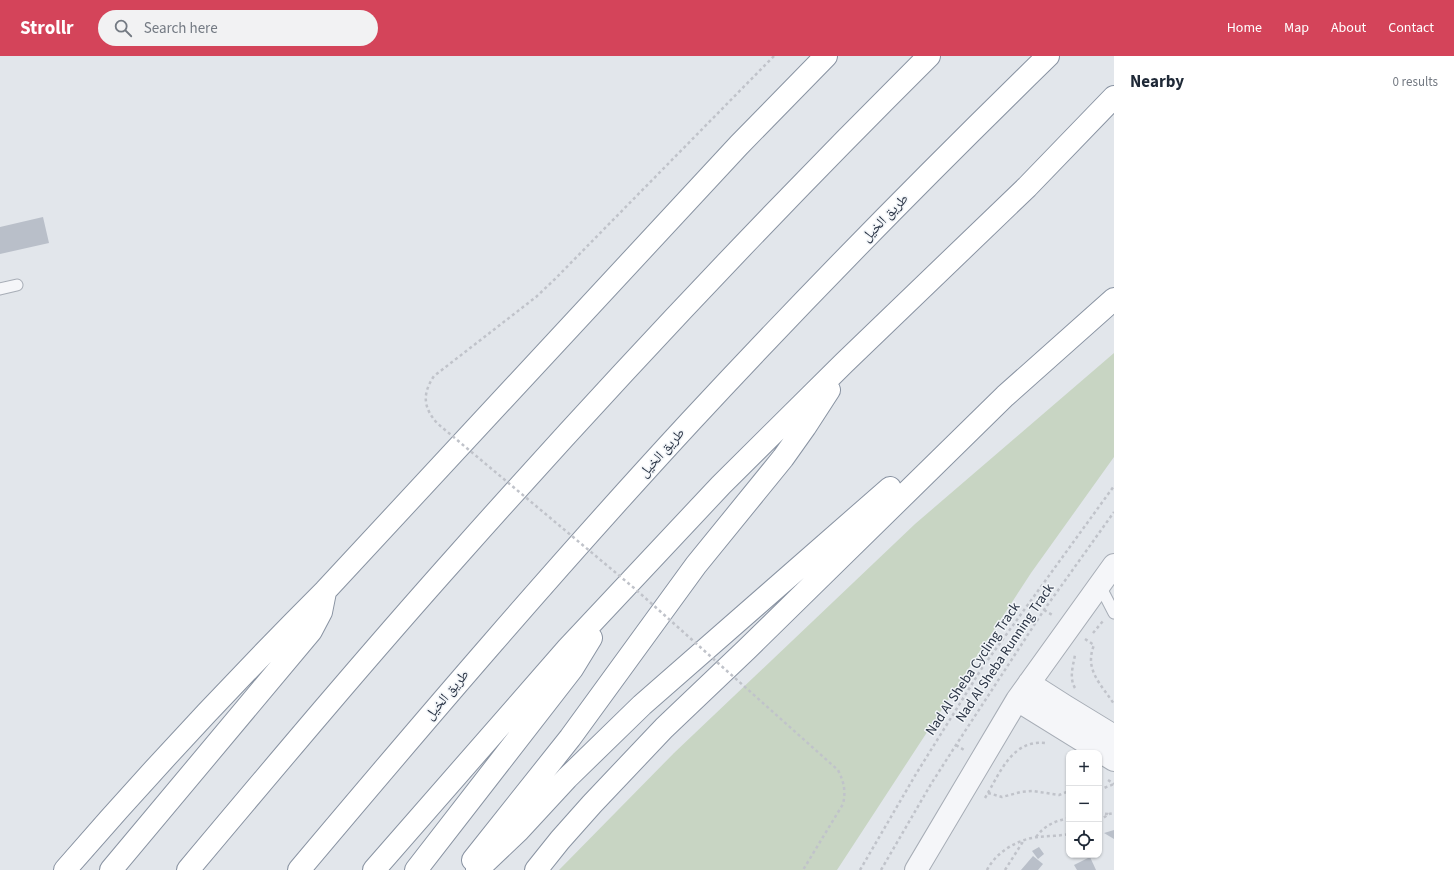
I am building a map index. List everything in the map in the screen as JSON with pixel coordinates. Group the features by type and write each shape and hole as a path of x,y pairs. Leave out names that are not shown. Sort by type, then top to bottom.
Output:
{"highway":[{"path":"65,870 127,799 257,658 325,591 739,145 826,56"},
{"path":"188,870 355,673 559,443 763,225 929,56"},
{"name":"طريق الخيل","path":"299,870 470,668 579,544 690,422 881,222 1048,56"},
{"path":"374,870 506,718 606,607 721,485 844,363 984,229 1114,98"},
{"path":"536,870 592,804 664,728 747,649 1005,396 1114,299"},
{"path":"465,870 570,738 692,570 783,458 805,427 844,363"},
{"path":"476,870 518,831 567,778 642,705 908,473 958,431 1005,396"},
{"path":"111,870 311,631 321,612 325,591"},
{"path":"416,870 572,669 596,628 606,607"}],"street":[{"path":"916,870 1023,692 1078,634 1099,584 1114,565"},
{"path":"1023,692 1065,706 1114,736"},
{"path":"1023,692 1114,760"}],"lane":[{"path":"0,289 18,285"},
{"path":"1099,584 1113,612"}],"path":[{"path":"774,56 555,279 529,302 434,376 428,385 426,406 431,416 438,424 634,588 838,770 844,780 845,792 843,804 803,870"},
{"name":"Nad Al Sheba Cycling Track","path":"860,870 916,774 982,668 1114,486"},
{"name":"Nad Al Sheba Running Track","path":"881,870 931,784 1044,610 1114,512"},
{"path":"1044,610 1094,645 1090,662 1092,671 1114,704"},
{"path":"1078,634 1113,612"},
{"path":"1078,634 1081,646"},
{"path":"1076,652 1072,668 1073,684 1076,690"},
{"path":"984,800 1001,771 1015,752 1022,746 1031,742 1047,743"},
{"path":"1102,789 1114,784"},
{"path":"988,793 1002,797 1033,791 1052,795 1066,792"},
{"path":"1102,813 1110,814"},
{"path":"1102,819 1114,813"},
{"path":"1036,837 1048,824 1066,819"},
{"path":"987,870 994,859 1002,852 1024,840 1036,837 1066,834"},
{"path":"1005,870 1024,840"}],"green space":[{"path":"1114,353 1114,457 1031,573 837,870 559,870 674,753 915,524"}],"building":[{"path":"43,217 49,243 0,254 0,227"},
{"path":"1114,830 1114,839 1104,833"},
{"path":"1039,847 1044,854 1038,859 1032,851"},
{"path":"1033,856 1043,864 1038,870 1021,870"},
{"path":"1090,858 1096,870 1077,870 1074,865"}]}
